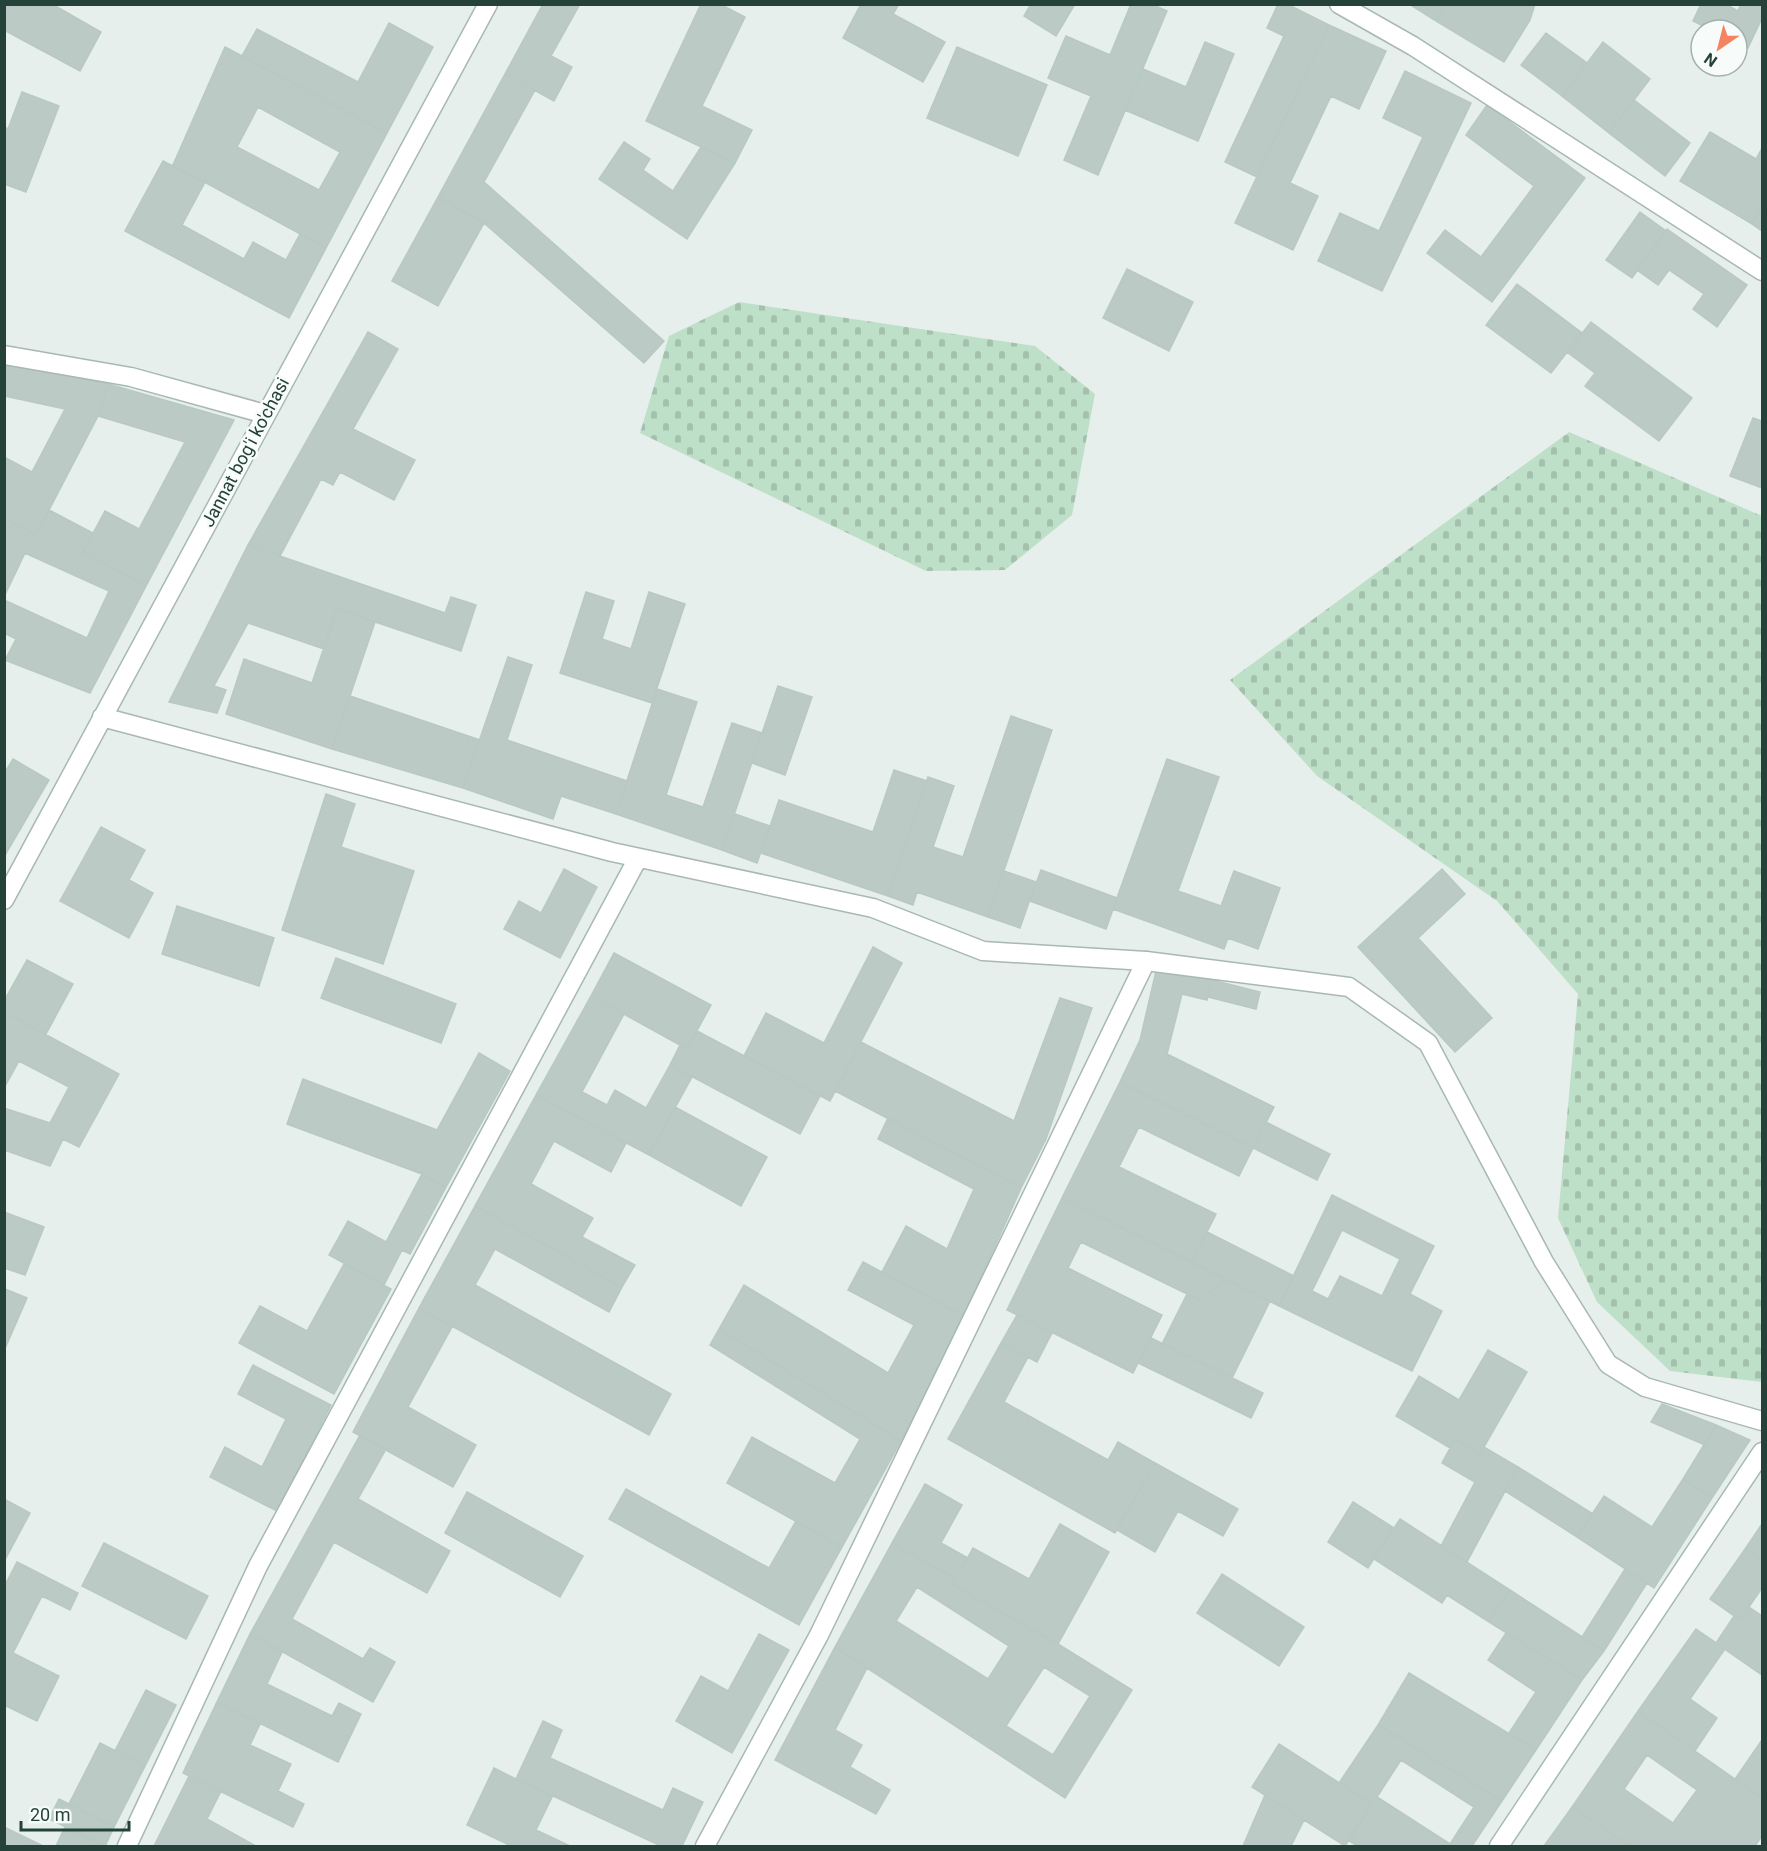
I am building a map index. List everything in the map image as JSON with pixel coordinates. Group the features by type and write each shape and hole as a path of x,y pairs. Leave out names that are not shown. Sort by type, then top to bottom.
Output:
{"street":[{"name":"Jannat bog'i ko'chasi","path":"4,900 488,4"},
{"path":"1339,4 1413,46 1762,271"},
{"path":"4,355 131,377 265,414"},
{"path":"102,717 612,852 873,908 983,951 1146,961 1348,987 1428,1043 1544,1262 1608,1364 1645,1386 1762,1421"},
{"path":"127,1846 258,1566 638,858"},
{"path":"705,1846 819,1635 1146,961"},
{"path":"1499,1846 1762,1452"}],"green space":[{"path":"739,302 1035,346 1095,394 1072,515 1005,570 926,571 640,433 669,336"},
{"path":"1569,432 1762,516 1762,1382 1670,1371 1597,1302 1558,1218 1578,994 1497,901 1317,776 1230,680"}],"building":[{"path":"4,4 52,4 101,32 80,71 4,30"},
{"path":"543,4 580,4 551,56 572,67 554,101 505,74"},
{"path":"701,4 720,4 745,17 702,106 752,130 735,163 646,121"},
{"path":"861,4 899,4 893,14 945,42 923,82 843,38"},
{"path":"1031,4 1075,4 1056,36 1024,16"},
{"path":"1131,4 1151,4 1167,11 1098,175 1064,160 1091,96 1048,78 1066,36 1110,55"},
{"path":"1278,4 1287,4 1329,25 1257,177 1225,162 1284,36 1267,28"},
{"path":"1409,4 1445,4 1436,21"},
{"path":"1445,4 1535,4 1530,20 1504,62 1436,21"},
{"path":"1701,4 1725,4 1738,11 1741,4 1762,4 1762,18 1749,46 1749,18 1694,18"},
{"path":"389,23 433,47 387,133 242,56 257,29 358,82"},
{"path":"1329,25 1386,51 1359,109 1331,96 1290,183 1318,196 1293,250 1235,223"},
{"path":"1546,33 1587,63 1562,96 1521,65"},
{"path":"1205,42 1234,54 1198,141 1125,110 1143,69 1186,87"},
{"path":"1603,42 1650,79 1609,133 1562,96"},
{"path":"225,47 387,133 326,248 173,165","holes":["258,107 340,152 319,190 237,147"]},
{"path":"957,47 1047,85 1018,156 927,118"},
{"path":"1405,71 1471,103 1382,291 1318,261 1340,213 1379,231 1423,137 1383,118"},
{"path":"505,74 535,90 484,182 664,341 644,363 484,223 438,197"},
{"path":"22,92 59,106 26,192 4,184 4,127 8,129"},
{"path":"1634,100 1690,143 1665,176 1609,133"},
{"path":"1487,105 1585,178 1492,302 1427,253 1445,230 1481,257 1534,186 1466,135"},
{"path":"1710,132 1756,159 1762,148 1762,206 1752,224 1680,181"},
{"path":"624,142 650,159 643,170 673,191 701,147 735,163 687,239 599,179"},
{"path":"163,161 205,182 182,225 244,259 253,242 286,260 300,234 326,248 289,318 125,231"},
{"path":"438,197 484,223 438,306 392,281"},
{"path":"1762,206 1762,231 1752,224"},
{"path":"1640,212 1666,231 1632,278 1606,260"},
{"path":"1667,229 1747,285 1717,327 1693,309 1704,294 1669,270 1658,285 1637,270"},
{"path":"1127,269 1193,302 1169,351 1103,318"},
{"path":"1517,284 1582,333 1551,373 1486,325"},
{"path":"1591,322 1692,398 1659,441 1585,386 1595,373 1567,352"},
{"path":"368,332 398,349 353,429 415,460 394,500 340,472 333,485 321,479 280,556 248,545"},
{"path":"4,361 108,384 98,416 36,535 4,519 4,457 32,472 65,409 4,396"},
{"path":"108,384 234,420 146,586 83,552 105,511 139,529 185,442 98,416"},
{"path":"1753,418 1762,421 1762,488 1730,476"},
{"path":"49,510 93,533 83,552 146,586 90,693 5,660 16,639 4,633 4,600 87,638 109,591 25,553 4,597 4,519 36,535"},
{"path":"248,545 445,613 451,597 476,605 461,651 337,609 324,649 248,623 214,686 226,690 217,713 169,702"},
{"path":"586,592 614,601 602,639 631,649 649,592 685,604 652,703 560,673"},
{"path":"337,609 375,622 332,749 226,714 244,659 312,683"},
{"path":"508,657 532,665 507,740 627,781 616,814 561,796 553,819 463,788"},
{"path":"778,686 812,697 785,775 752,763"},
{"path":"657,689 697,702 666,795 703,807 732,723 762,733 722,850 616,814"},
{"path":"350,696 480,740 463,788 332,749"},
{"path":"1011,716 1052,730 988,917 917,892 913,905 888,896 928,777 954,786 933,847 963,857"},
{"path":"13,759 49,780 4,857 4,774"},
{"path":"1167,759 1219,777 1178,891 1221,906 1234,871 1280,888 1258,949 1228,938 1224,949 1113,909"},
{"path":"894,770 927,781 888,896 761,853 779,800 873,832"},
{"path":"326,794 355,804 341,847 414,871 383,964 282,930"},
{"path":"735,814 770,826 757,863 722,850"},
{"path":"101,827 145,850 129,880 153,893 129,938 60,901"},
{"path":"564,869 597,887 560,958 504,929 519,901 541,913"},
{"path":"1442,869 1465,894 1418,938 1492,1018 1455,1052 1358,947"},
{"path":"1041,870 1117,898 1106,929 1030,901"},
{"path":"1004,871 1036,882 1020,928 988,917"},
{"path":"177,906 274,938 259,986 162,954"},
{"path":"873,947 902,963 830,1101 744,1056 766,1013 824,1043"},
{"path":"614,953 711,1005 687,1049 591,996"},
{"path":"336,958 456,1004 441,1043 321,998"},
{"path":"27,960 73,984 46,1034 4,1012 4,1001"},
{"path":"1157,967 1212,980 1207,1000 1182,994 1167,1054 1274,1107 1253,1148 1120,1082 1140,1040"},
{"path":"1212,980 1260,992 1256,1009 1208,997"},
{"path":"591,996 624,1014 582,1092 607,1105 615,1090 646,1108 670,1065 692,1077 649,1155 536,1095"},
{"path":"1060,998 1092,1008 1046,1139 1021,1188 835,1091 861,1042 1014,1121"},
{"path":"4,1012 119,1074 79,1147 63,1139 50,1166 4,1150 4,1108 50,1123 69,1087 19,1061 4,1088"},
{"path":"697,1031 820,1096 800,1134 670,1065 680,1045 687,1049"},
{"path":"479,1053 510,1071 446,1187 422,1174 287,1124 303,1079 437,1130"},
{"path":"1120,1082 1253,1148 1239,1176 1139,1127 1119,1167 1216,1214 1192,1262 1062,1198"},
{"path":"536,1095 626,1143 611,1172 554,1141 531,1184 593,1218 582,1237 635,1265 622,1287 475,1206"},
{"path":"675,1107 767,1157 741,1206 649,1155"},
{"path":"888,1118 1021,1188 964,1316 882,1272 906,1226 947,1249 974,1189 878,1139"},
{"path":"1266,1122 1330,1154 1317,1180 1253,1148"},
{"path":"422,1174 446,1187 410,1254 402,1250 384,1285 329,1255 348,1221 386,1242"},
{"path":"1332,1195 1434,1246 1410,1294 1442,1311 1412,1371 1279,1306","holes":["1342,1230 1400,1259 1382,1296 1340,1276 1328,1299 1312,1291"]},
{"path":"1062,1198 1226,1280 1199,1300 1081,1242 1068,1268 1162,1315 1133,1373 1007,1310"},
{"path":"475,1206 622,1287 609,1312 495,1249 475,1285 671,1394 649,1435 419,1308"},
{"path":"4,1212 44,1227 25,1275 4,1268"},
{"path":"1207,1232 1294,1276 1279,1306 1192,1262"},
{"path":"863,1262 964,1316 901,1441 719,1329 744,1285 888,1373 914,1325 848,1290"},
{"path":"344,1264 391,1289 334,1394 239,1343 260,1306 307,1331"},
{"path":"1226,1280 1270,1301 1232,1378 1162,1344 1187,1294 1199,1300"},
{"path":"5,1289 27,1298 4,1351 4,1291"},
{"path":"419,1308 452,1327 408,1407 476,1445 453,1487 353,1432"},
{"path":"1017,1315 1052,1333 1037,1362 1001,1343"},
{"path":"719,1329 901,1441 842,1547 727,1483 752,1437 835,1483 860,1439 710,1345"},
{"path":"1151,1338 1263,1393 1251,1418 1138,1363"},
{"path":"1001,1343 1028,1357 1004,1402 1108,1460 1118,1442 1155,1463 1115,1533 948,1439"},
{"path":"1488,1350 1527,1372 1480,1454 1455,1439 1450,1448 1396,1416 1419,1376 1459,1400"},
{"path":"253,1365 331,1405 277,1511 210,1477 225,1447 262,1467 286,1419 238,1394"},
{"path":"1662,1404 1716,1425 1705,1445 1651,1422"},
{"path":"1716,1425 1750,1440 1712,1498 1683,1479"},
{"path":"360,1435 386,1449 358,1499 450,1551 427,1593 334,1542 292,1619 363,1659 370,1648 395,1662 373,1702 250,1634"},
{"path":"1455,1439 1480,1454 1484,1447 1518,1467 1467,1562 1441,1546 1475,1482 1442,1463"},
{"path":"1155,1463 1238,1509 1223,1536 1178,1511 1155,1552 1117,1530"},
{"path":"1518,1467 1593,1514 1577,1537 1505,1491"},
{"path":"1683,1479 1712,1498 1654,1588 1577,1537 1604,1496 1652,1527"},
{"path":"925,1484 962,1505 941,1543 968,1558 956,1579 892,1543"},
{"path":"626,1489 769,1568 796,1521 842,1547 799,1625 609,1519"},
{"path":"467,1492 583,1556 560,1597 445,1533"},
{"path":"4,1499 30,1513 6,1558 4,1557"},
{"path":"1353,1502 1394,1528 1368,1568 1328,1542"},
{"path":"1400,1519 1510,1590 1489,1622 1447,1595 1442,1603 1374,1559"},
{"path":"1060,1524 1109,1552 1058,1644 953,1585 973,1548 1029,1579"},
{"path":"1762,1524 1762,1561 1745,1549"},
{"path":"104,1543 208,1596 186,1639 82,1586"},
{"path":"892,1543 956,1579 953,1585 1058,1644 1132,1690 1065,1798 835,1647","holes":["917,1587 1009,1646 988,1679 896,1621","1044,1667 1090,1696 1053,1755 1006,1726"]},
{"path":"1745,1549 1762,1561 1762,1588 1740,1620 1710,1599"},
{"path":"17,1562 78,1593 70,1610 42,1596 13,1653 59,1676 37,1721 4,1705 4,1587"},
{"path":"1625,1569 1647,1583 1604,1651 1582,1637"},
{"path":"1222,1574 1304,1627 1279,1666 1197,1613"},
{"path":"1510,1590 1604,1651 1582,1680 1489,1622"},
{"path":"1749,1607 1762,1616 1762,1675 1716,1643 1734,1616 1740,1620"},
{"path":"1696,1629 1725,1649 1690,1699 1717,1718 1695,1751 1638,1711"},
{"path":"1506,1633 1582,1680 1536,1750 1509,1733 1536,1692 1488,1660"},
{"path":"250,1634 282,1652 267,1684 332,1716 339,1703 361,1714 338,1762 217,1702"},
{"path":"759,1634 789,1650 732,1753 676,1721 701,1676 728,1691"},
{"path":"835,1647 867,1668 835,1730 862,1745 850,1767 890,1790 876,1814 775,1760"},
{"path":"1409,1673 1536,1750 1502,1801 1378,1725"},
{"path":"146,1690 176,1705 145,1766 115,1751"},
{"path":"217,1702 260,1724 250,1745 291,1764 278,1791 304,1804 293,1827 183,1773"},
{"path":"1638,1711 1762,1798 1762,1836 1755,1846 1629,1846 1572,1807","holes":["1647,1755 1697,1790 1673,1823 1624,1789"]},
{"path":"543,1721 562,1730 550,1758 663,1810 673,1788 703,1802 682,1846 661,1846 516,1779"},
{"path":"1378,1725 1502,1801 1472,1846 1358,1846 1349,1841 1372,1804 1339,1783","holes":["1401,1760 1474,1807 1450,1844 1377,1797"]},
{"path":"1762,1740 1762,1798 1735,1779"},
{"path":"100,1743 145,1766 114,1827 69,1804"},
{"path":"1279,1744 1372,1804 1345,1846 1252,1787"},
{"path":"494,1768 552,1797 536,1830 570,1846 511,1846 467,1825"},
{"path":"189,1776 221,1791 207,1819 256,1846 154,1846"},
{"path":"1265,1795 1304,1820 1291,1846 1243,1846"},
{"path":"59,1799 114,1827 105,1846 49,1819"},
{"path":"1572,1807 1629,1846 1544,1846"},
{"path":"4,1827 43,1846 4,1846"},
{"path":"65,1827 103,1846 56,1846"}]}
